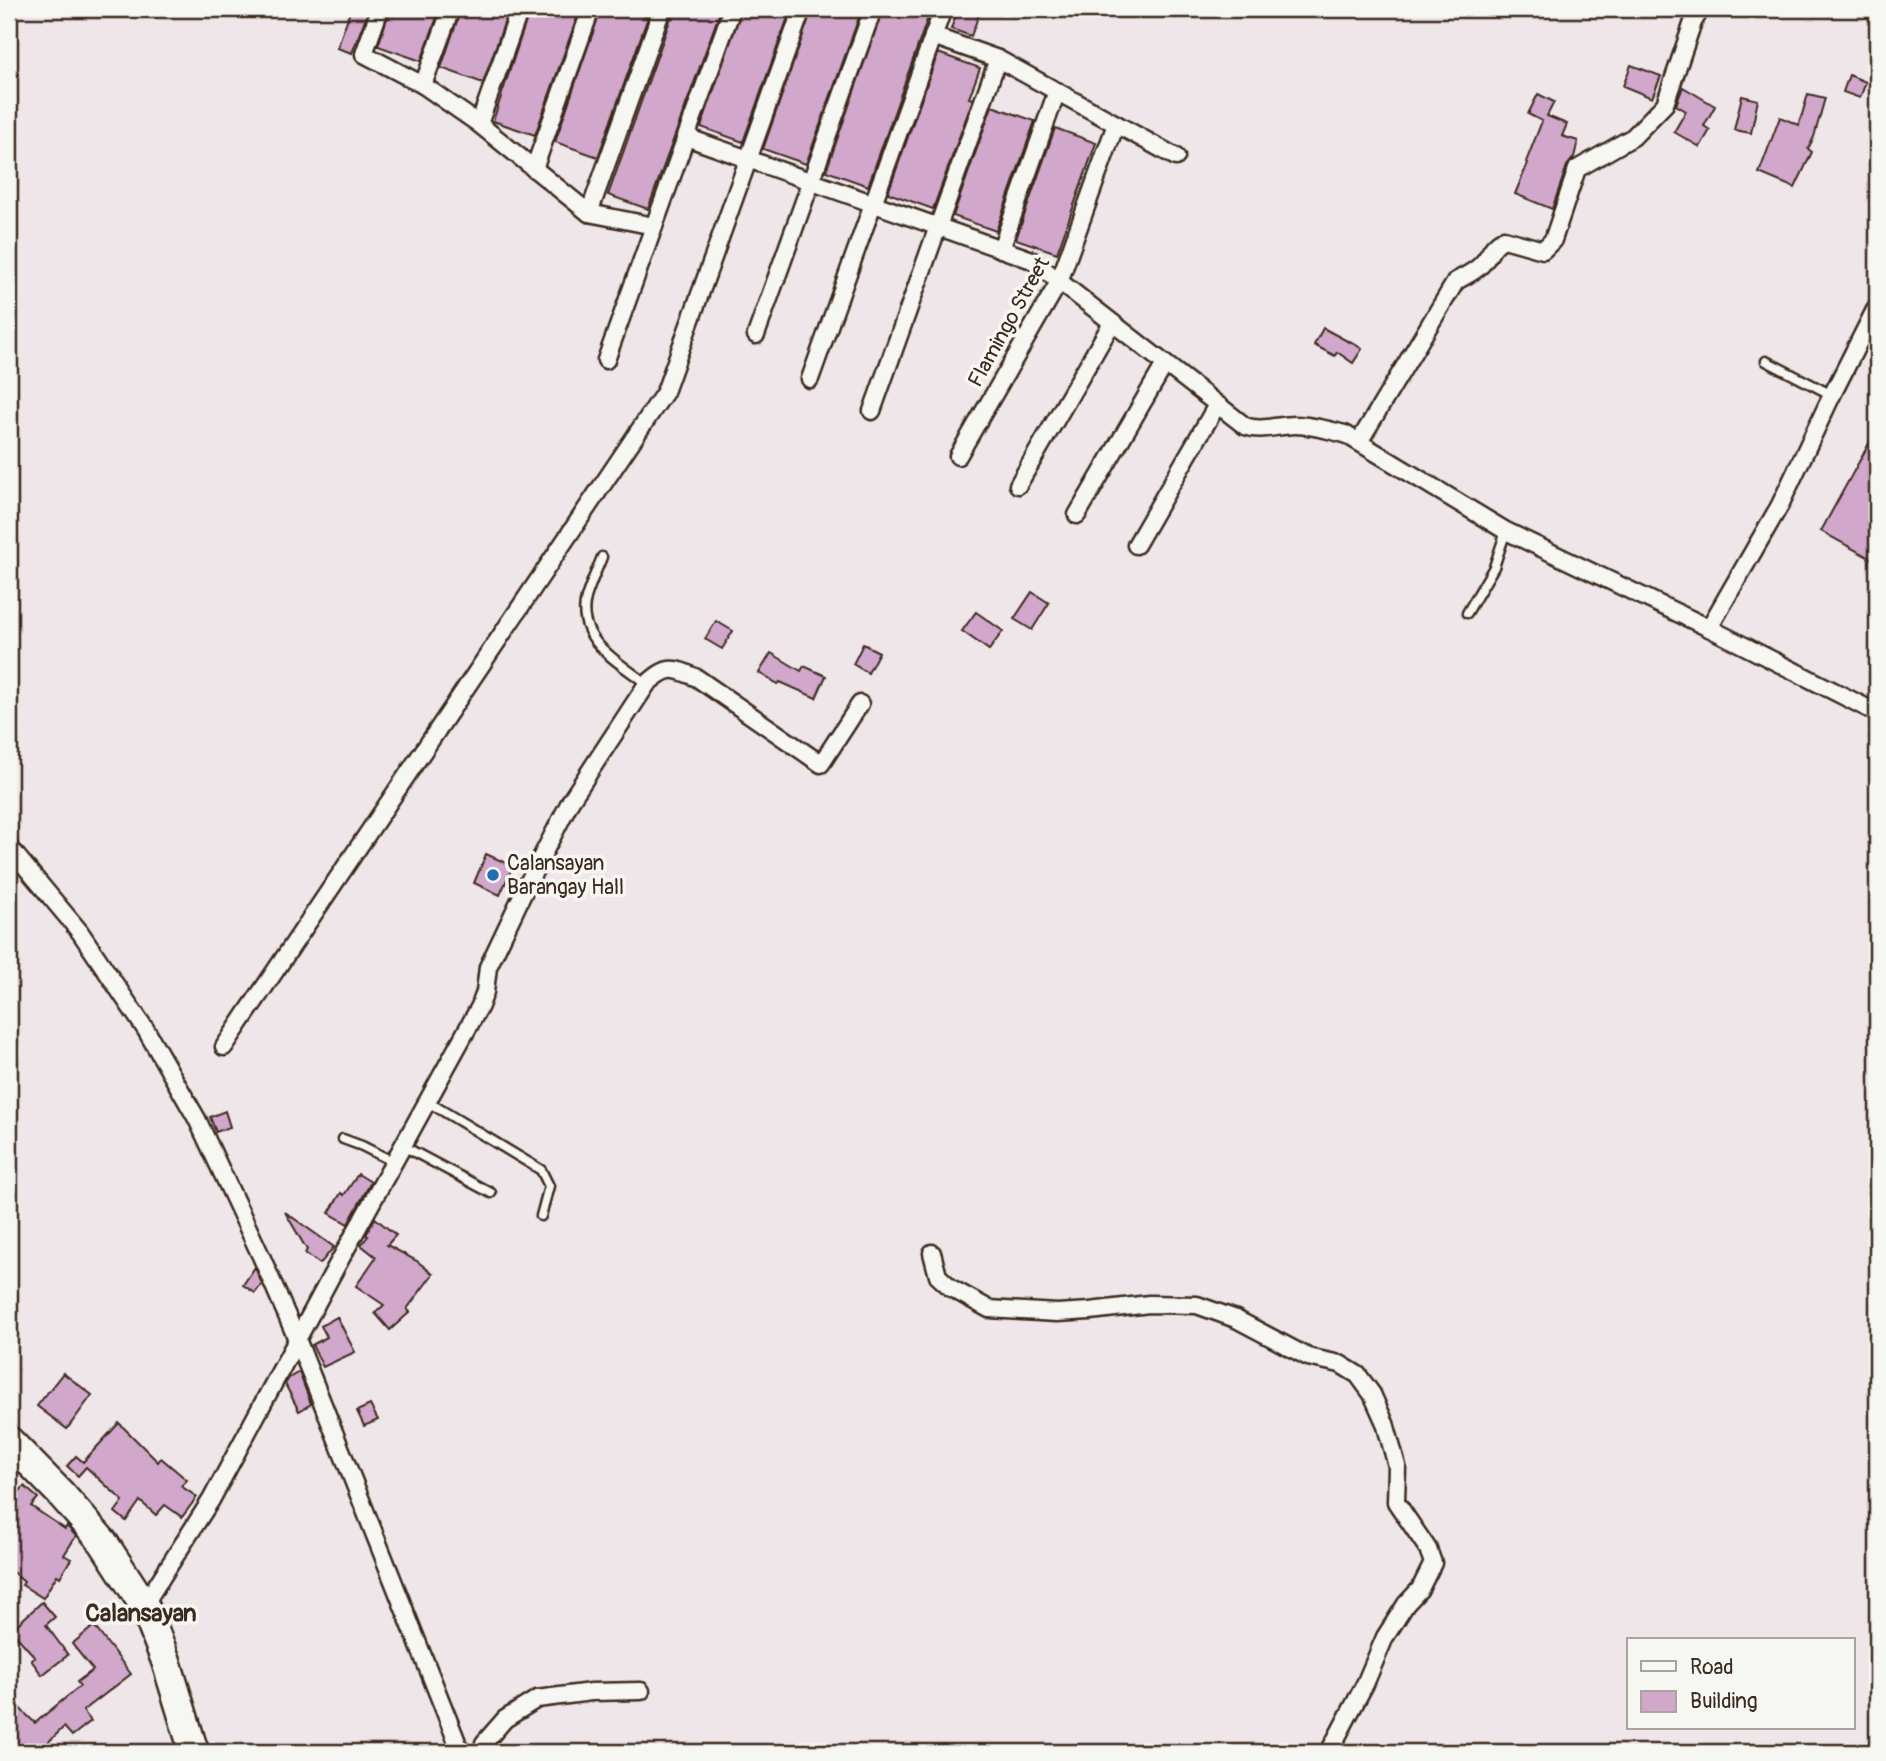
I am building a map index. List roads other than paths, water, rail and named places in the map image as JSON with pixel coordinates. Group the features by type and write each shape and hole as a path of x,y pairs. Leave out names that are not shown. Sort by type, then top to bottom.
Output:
{"highway":[{"path":"9,1441 103,1542 144,1605 166,1661 194,1752"}],"street":[{"path":"380,9 364,54 423,85 479,124 589,213 654,226"},
{"path":"423,85 450,9"},
{"path":"479,124 520,9"},
{"path":"534,169 591,9"},
{"path":"589,213 662,9"},
{"path":"606,360 732,9"},
{"path":"223,1047 665,393 802,9"},
{"path":"756,335 873,9"},
{"path":"810,379 943,9"},
{"path":"1359,442 1456,281 1478,268 1488,258 1494,245 1504,239 1543,250 1557,232 1577,169 1633,137 1665,104 1693,22 1701,9"},
{"path":"933,36 998,59 1176,157"},
{"path":"872,411 998,59"},
{"path":"1000,249 1057,91"},
{"name":"Flamingo Street","path":"958,456 1059,282 1116,124"},
{"path":"686,137 1032,260 1249,428 1295,425 1345,434 1506,531 1709,628 1877,713"},
{"path":"1709,628 1780,505 1877,306"},
{"path":"1018,485 1112,323"},
{"path":"1077,515 1165,364"},
{"path":"1136,545 1217,405"},
{"path":"144,1605 211,1500 480,1006 488,967 571,800 648,684 661,671 677,669 697,678 821,764 860,704"},
{"path":"9,847 80,932 146,1030 197,1119 297,1339 461,1752"},
{"path":"932,1253 938,1276 951,1288 989,1309 1058,1313 1149,1304 1197,1306 1236,1319 1308,1357 1340,1364 1357,1375 1372,1394 1388,1434 1397,1466 1396,1502 1428,1549 1433,1563 1420,1589 1406,1604 1385,1637 1365,1684 1329,1752"},
{"path":"482,1752 484,1743 505,1719 537,1699 591,1692 641,1691"}],"lane":[{"path":"1766,361 1832,394"},
{"path":"1467,613 1494,567 1506,531"},
{"path":"602,557 586,597 584,611 587,627 595,643 648,684"},
{"path":"428,1102 541,1170 549,1186 541,1216"},
{"path":"343,1139 394,1162"},
{"path":"403,1146 492,1192"}],"place":[{"name":"Calansayan Barangay Hall","path":"493,875"}],"district":[{"name":"Calansayan","path":"141,1613"}]}
